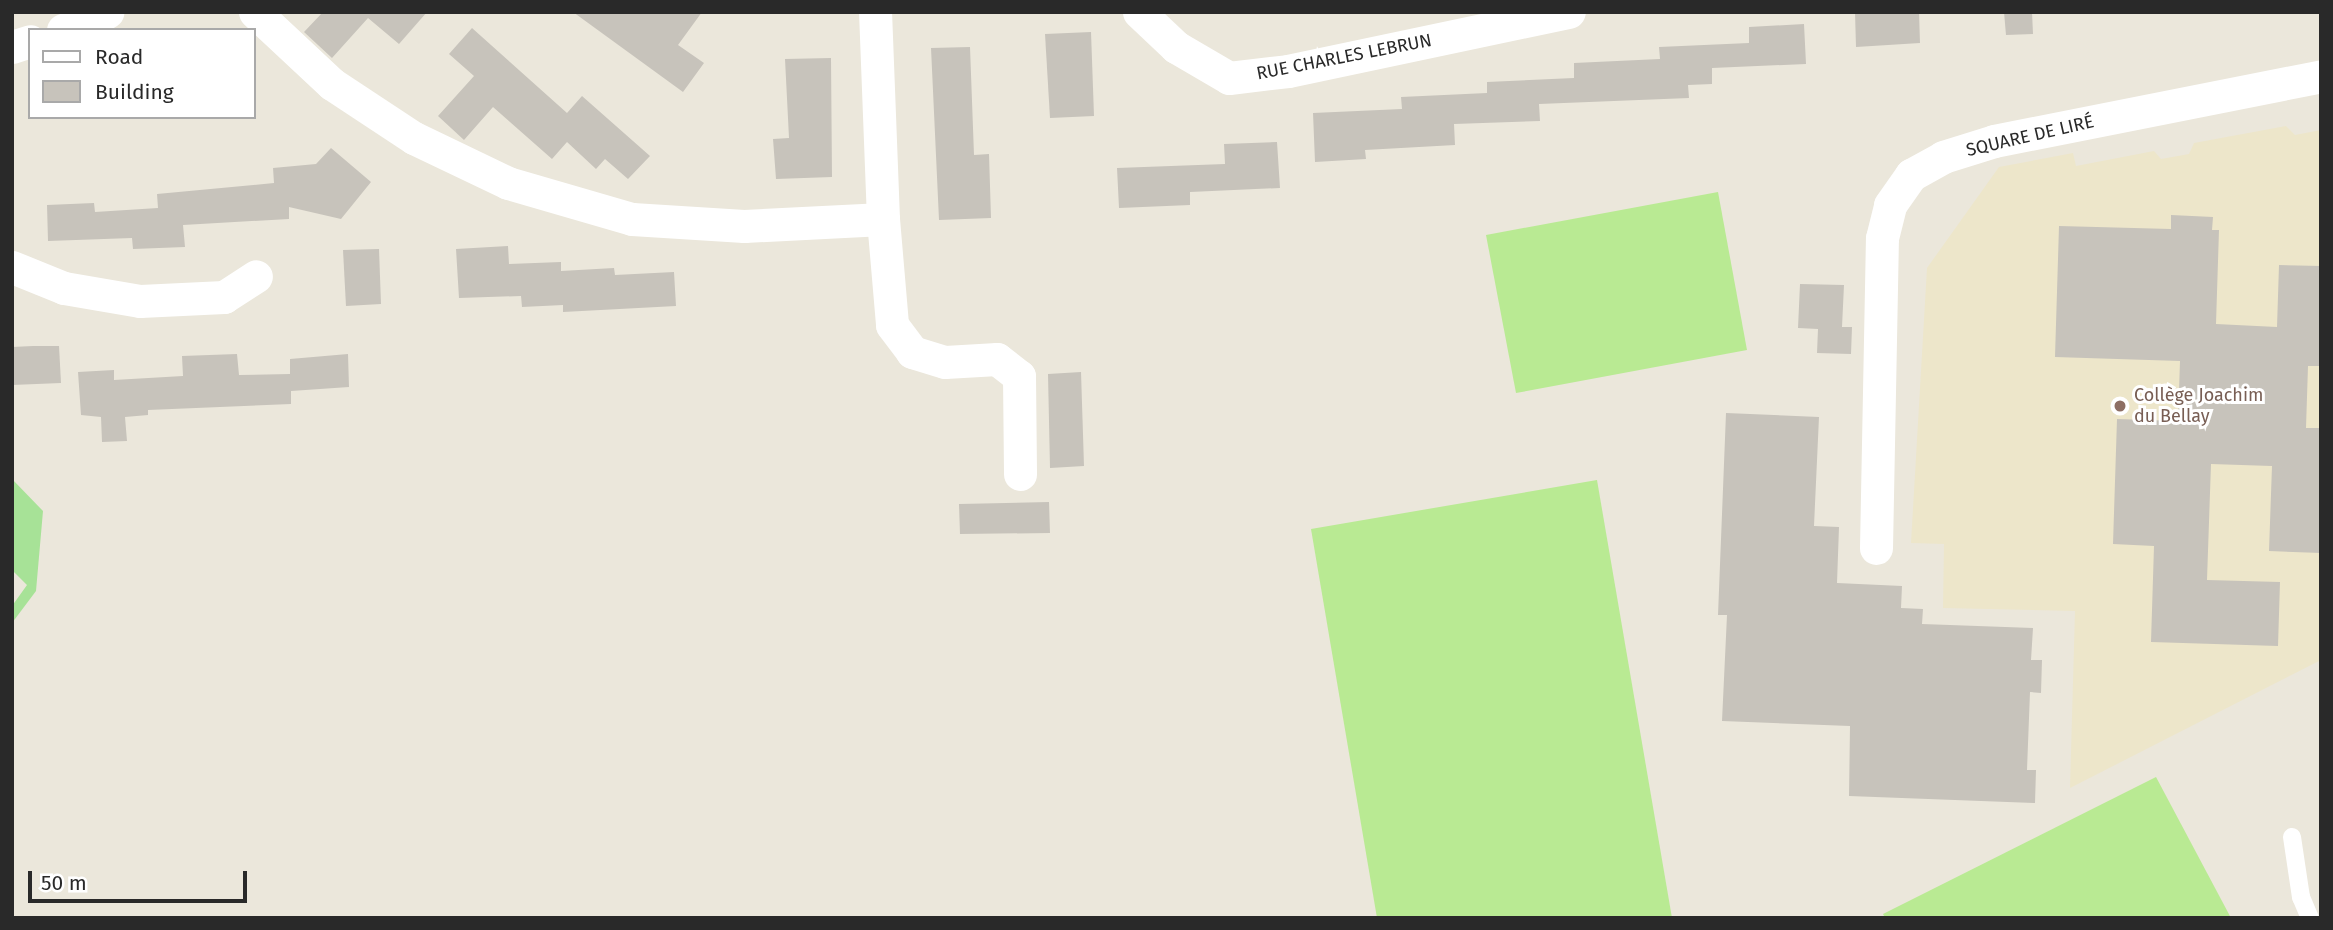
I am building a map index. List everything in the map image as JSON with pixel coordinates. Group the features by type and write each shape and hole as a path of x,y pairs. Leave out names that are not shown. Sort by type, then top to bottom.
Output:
{"street":[{"path":"68,28 107,12"},
{"path":"255,12 332,84 414,138 508,183 607,213 678,225 814,225 883,219"},
{"path":"875,12 883,219 892,325 912,352 945,362 997,359 1019,376 1020,474"},
{"name":"RUE CHARLES LEBRUN","path":"1139,12 1176,47 1229,78 1288,71 1569,12"},
{"name":"SQUARE DE LIRÉ","path":"1877,548 1882,238 1890,205 1911,175 1943,157 1994,141 2321,76"},
{"path":"12,267 64,288 140,302 224,297 256,276"}],"lane":[{"path":"2292,837 2301,897 2310,918"}],"shaded area":[{"name":"Collège Joachim du Bellay","path":"2286,126 2295,135 2321,130 2321,660 2070,788 2075,611 1943,608 1944,544 1911,543 1927,268 1999,167 2073,153 2076,166 2154,151 2161,159 2189,154 2194,143"}],"green space":[{"path":"1718,192 1747,350 1516,393 1486,235"},
{"path":"12,479 43,511 36,591 12,623 12,606 27,585 12,570"},
{"path":"1597,480 1672,918 1377,918 1311,529"},
{"path":"2156,777 2231,918 1885,918 1883,914"}],"building":[{"path":"323,12 427,12 399,44 368,18 332,58 304,32"},
{"path":"573,12 702,12 678,45 704,63 683,92"},
{"path":"1855,12 1919,12 1920,43 1856,47"},
{"path":"2004,12 2032,12 2033,34 2006,35"},
{"path":"1804,24 1806,64 1712,68 1712,84 1688,85 1689,98 1539,104 1540,121 1454,124 1455,145 1365,150 1366,159 1315,162 1313,113 1402,109 1401,97 1487,93 1487,82 1574,78 1574,63 1660,59 1659,47 1749,43 1749,27"},
{"path":"472,28 567,113 582,96 650,156 628,179 605,159 596,169 567,142 552,159 493,107 464,140 438,116 474,76 449,54"},
{"path":"1091,32 1094,116 1050,118 1045,34"},
{"path":"970,47 974,155 989,154 991,218 939,220 931,48"},
{"path":"831,58 832,177 776,179 773,139 789,138 785,59"},
{"path":"1277,142 1280,188 1190,192 1190,205 1119,208 1117,168 1225,164 1224,144"},
{"path":"331,148 371,182 341,219 289,207 289,219 183,225 185,247 133,249 132,238 48,241 47,205 94,203 95,212 158,208 157,194 274,183 273,168 316,164"},
{"path":"2171,215 2213,217 2212,230 2219,230 2216,324 2277,327 2279,265 2321,266 2321,366 2308,366 2306,428 2321,428 2321,553 2269,551 2272,466 2211,464 2207,580 2280,582 2278,646 2151,642 2154,546 2113,544 2117,419 2178,421 2180,361 2055,357 2059,226 2171,229"},
{"path":"508,246 509,264 561,262 561,271 614,268 615,275 674,272 676,306 563,312 563,305 522,307 521,296 459,298 456,249"},
{"path":"379,249 381,304 346,306 343,250"},
{"path":"1800,284 1844,285 1842,327 1852,327 1851,354 1817,353 1818,329 1798,328"},
{"path":"59,346 61,383 12,385 12,347"},
{"path":"237,354 239,375 290,374 290,359 348,354 349,387 291,391 291,404 148,410 148,415 125,417 127,441 102,442 101,417 81,415 78,372 114,370 114,380 183,376 182,356"},
{"path":"1081,372 1084,466 1050,468 1048,374"},
{"path":"1726,413 1819,417 1814,526 1839,527 1837,583 1902,586 1901,608 1923,609 1922,624 2033,628 2031,660 2042,660 2041,693 2030,692 2027,770 2036,770 2035,803 1849,796 1850,726 1722,721 1727,615 1718,615"},
{"path":"1049,502 1050,533 960,534 959,504"}],"place":[{"name":"Collège Joachim du Bellay","path":"2120,406"}]}
